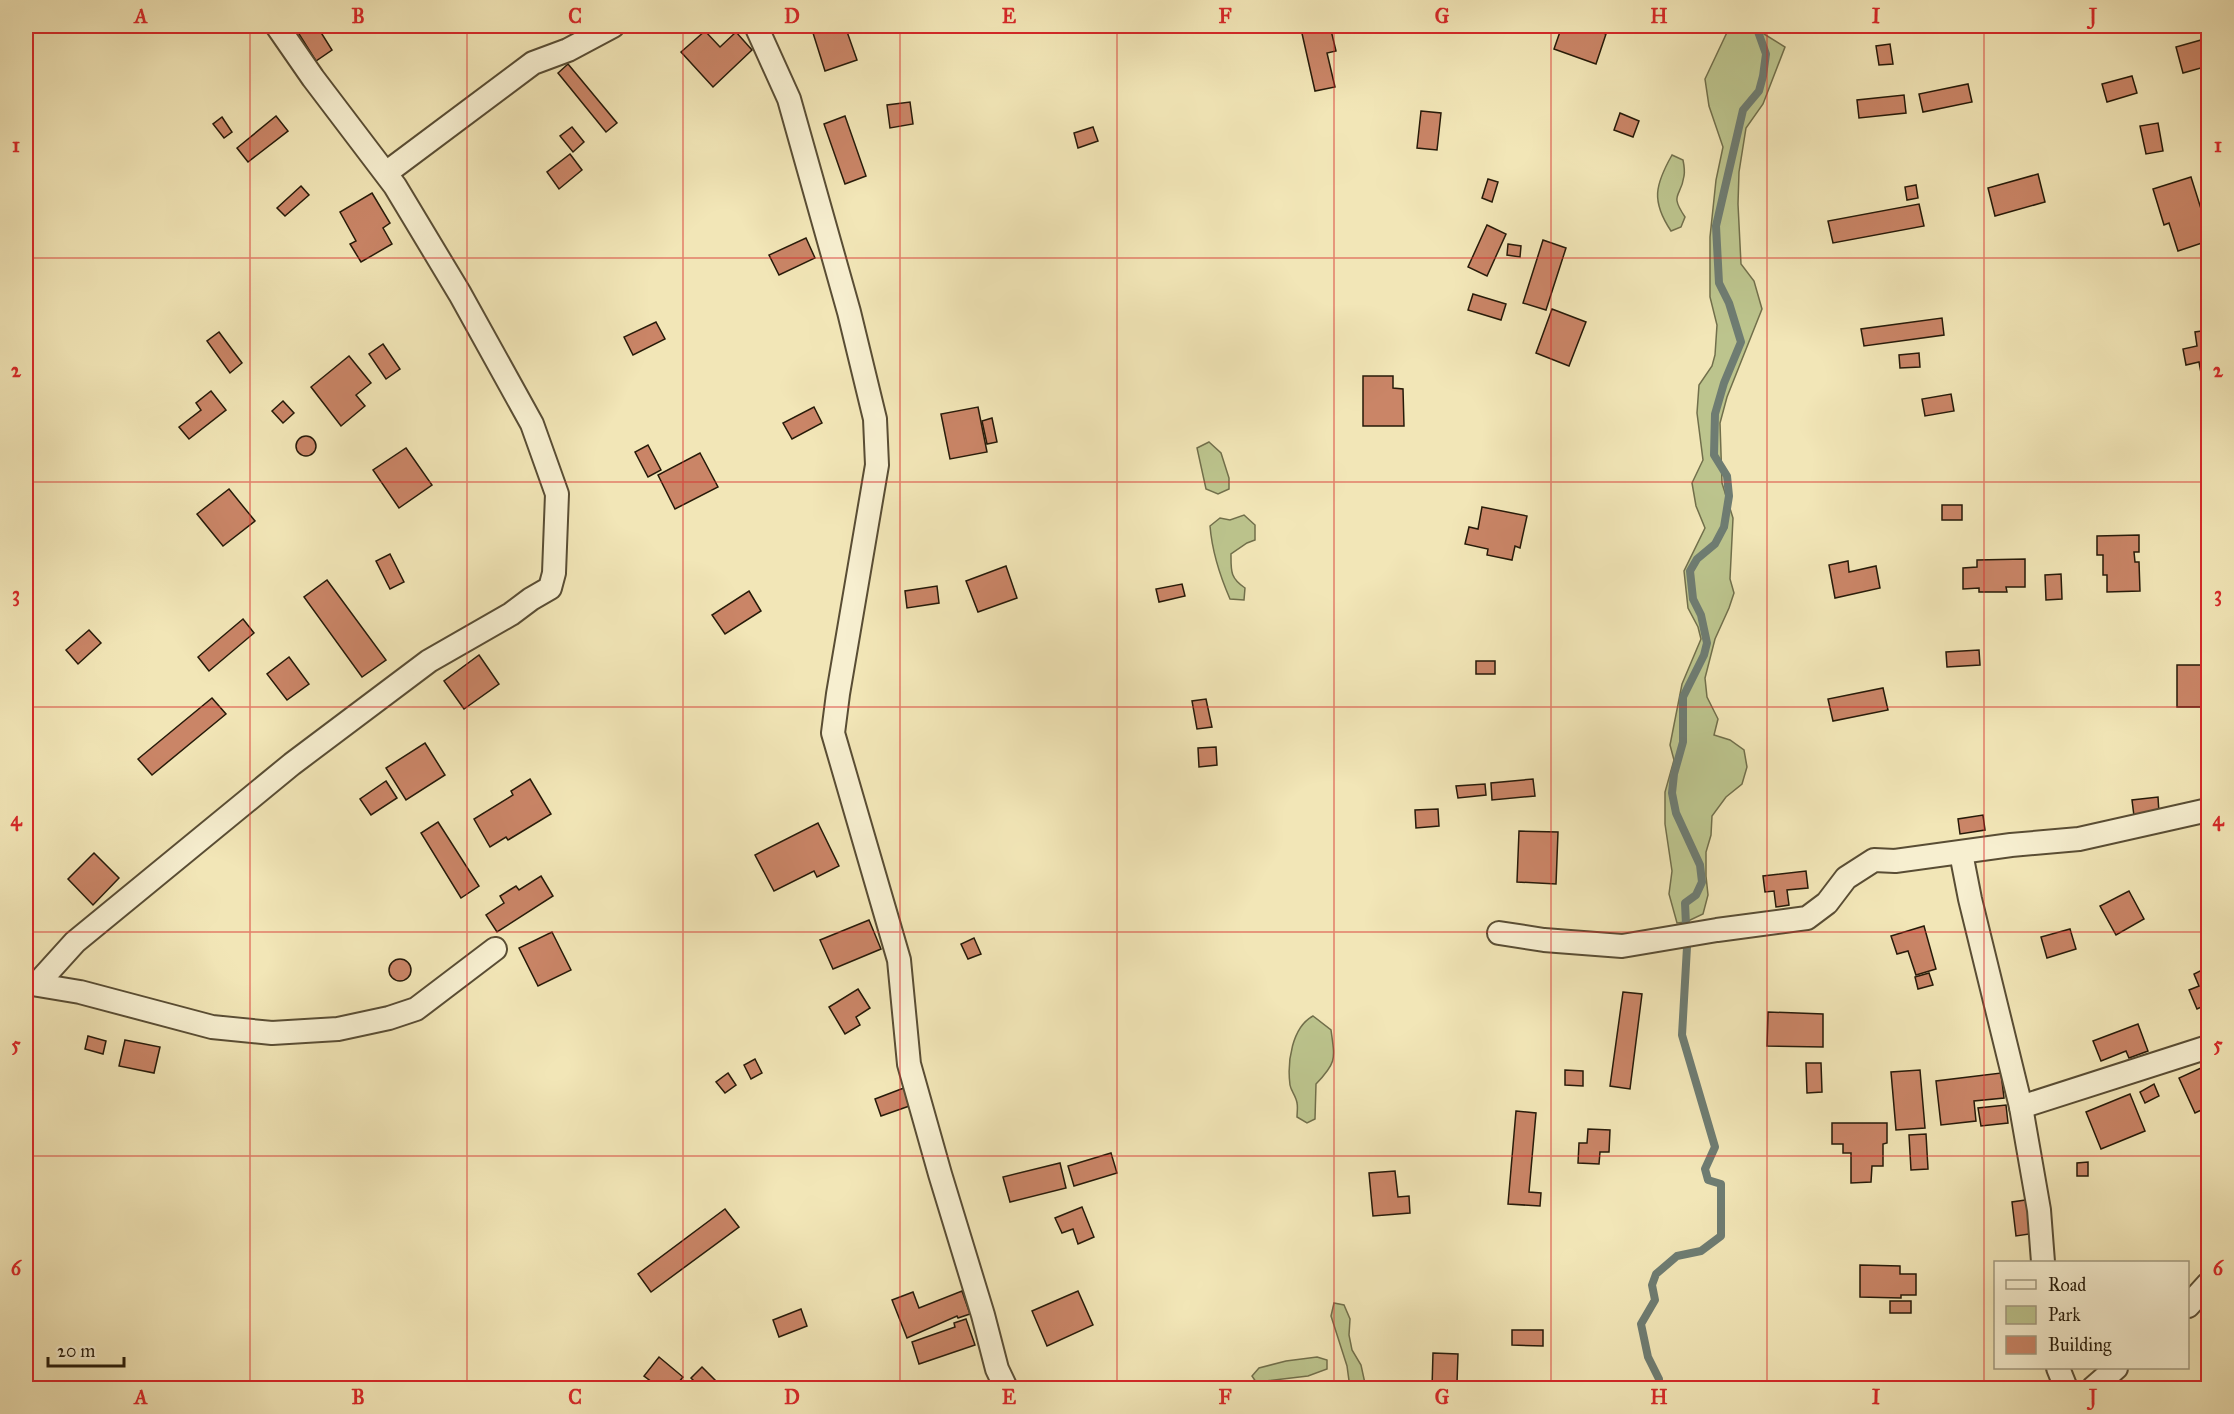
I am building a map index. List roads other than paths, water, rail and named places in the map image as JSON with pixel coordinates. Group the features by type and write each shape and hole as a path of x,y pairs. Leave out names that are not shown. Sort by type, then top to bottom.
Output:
{"street":[{"path":"31,983 75,942 292,765 429,661 512,614 550,588 554,573 557,494 532,424 460,294 386,173 313,78 277,26"},
{"path":"386,173 533,63 568,50 614,26"},
{"path":"756,26 789,99 849,312 875,419 877,465 833,733 899,960 909,1064 984,1315 997,1369 1006,1389"},
{"path":"1499,933 1544,940 1622,946 1807,918 1827,903 1846,878 1874,860 1895,861 2011,845 2079,839 2208,810"},
{"path":"1961,853 1970,899 2021,1107 2039,1210 2043,1261"},
{"path":"31,983 80,992 213,1027 272,1033 338,1029 389,1018 416,1009 495,949"},
{"path":"2021,1107 2208,1047"},
{"path":"2189,1304 2208,1284"},
{"path":"2058,1369 2066,1389"},
{"path":"2093,1389 2115,1369"}],"waterway":[{"path":"1659,1388 1659,1379 1648,1357 1641,1324 1655,1300 1652,1285 1656,1274 1677,1256 1701,1251 1721,1236 1721,1184 1708,1180 1705,1169 1715,1147 1682,1035 1687,947 1685,903 1696,895 1702,882 1700,865 1676,813 1672,793 1674,774 1683,742 1683,697 1704,655 1707,643 1701,615 1693,599 1690,571 1697,559 1715,544 1724,527 1729,496 1727,476 1714,455 1715,414 1724,383 1741,342 1729,303 1719,283 1716,226 1743,110 1759,91 1763,76 1766,54 1756,26"}]}
